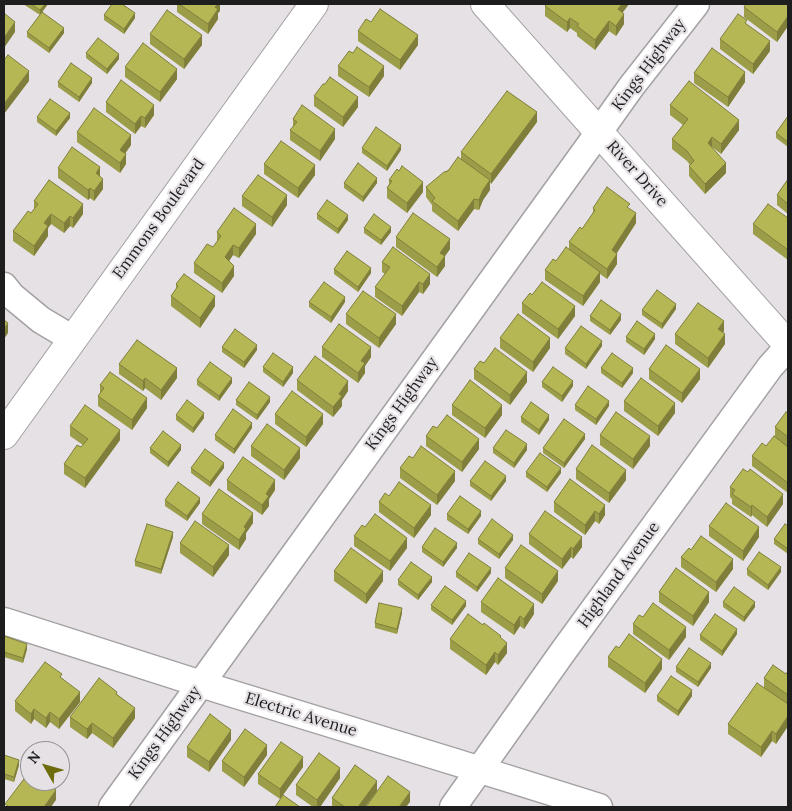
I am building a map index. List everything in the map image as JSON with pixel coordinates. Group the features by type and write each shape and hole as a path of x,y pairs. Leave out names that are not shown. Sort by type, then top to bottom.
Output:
{"street":[{"name":"Emmons Boulevard","path":"4,435 314,4"},
{"name":"River Drive","path":"485,4 788,346"},
{"name":"Kings Highway","path":"112,807 598,132 696,4"},
{"path":"4,286 12,296 40,320 72,339"},
{"name":"Highland Avenue","path":"453,807 770,367 788,346"},
{"name":"Electric Avenue","path":"4,621 200,684 599,807"}],"building":[{"path":"31,4 45,4 40,10"},
{"path":"112,4 122,4 135,13 124,29 104,15"},
{"path":"179,4 218,4 215,7 218,9 208,24"},
{"path":"547,4 622,4 618,9 624,14 616,26 609,21 595,40 577,26 579,24 570,18 567,22 545,6"},
{"path":"746,4 788,4 788,16 777,32 744,7"},
{"path":"380,9 418,35 400,60 358,31 366,19 371,22"},
{"path":"167,10 202,35 184,59 150,34"},
{"path":"42,12 64,28 49,48 27,32"},
{"path":"4,13 15,22 4,38"},
{"path":"738,14 747,20 745,23 770,41 753,64 720,39"},
{"path":"98,38 119,54 107,69 86,53"},
{"path":"143,43 177,69 160,92 125,67"},
{"path":"357,47 384,66 369,87 338,66 349,51 353,53"},
{"path":"712,48 745,72 728,97 694,73"},
{"path":"8,55 29,71 4,104 4,60"},
{"path":"71,63 92,78 79,97 58,82"},
{"path":"330,77 358,97 343,117 314,96"},
{"path":"121,80 154,105 145,118 141,116 135,124 106,102"},
{"path":"689,81 739,120 721,144 712,137 708,143 726,163 705,184 689,166 694,161 687,151 672,139 688,119 670,105"},
{"path":"507,91 537,112 491,174 461,152"},
{"path":"50,99 70,113 56,131 37,117"},
{"path":"302,105 335,129 320,151 290,130 297,122 293,119"},
{"path":"94,108 131,135 120,150 126,154 120,163 77,132"},
{"path":"788,116 788,142 776,133"},
{"path":"376,127 401,145 387,166 362,148"},
{"path":"281,141 315,165 298,188 264,164"},
{"path":"72,147 100,167 96,173 103,179 94,191 90,188 88,190 58,168"},
{"path":"458,157 490,180 479,200 474,199 458,221 432,201 435,198 426,187 444,172 448,171"},
{"path":"358,163 377,178 363,197 344,183"},
{"path":"402,166 423,182 407,203 387,188 392,181 389,180 397,169 399,171"},
{"path":"258,175 287,195 272,217 242,196"},
{"path":"788,179 788,204 777,195"},
{"path":"49,180 83,204 73,218 70,216 64,223 51,214 44,223 48,226 34,246 13,231 28,211 31,213 38,204 34,201"},
{"path":"607,187 630,204 627,207 636,213 612,250 617,254 607,269 569,242 580,227 582,229"},
{"path":"327,200 348,215 338,229 317,214"},
{"path":"768,204 788,218 788,250 753,224"},
{"path":"234,208 256,224 239,248 233,245 225,257 234,266 222,283 194,263 207,244 213,247 221,236 217,232"},
{"path":"413,213 450,239 440,253 445,256 437,267 396,237"},
{"path":"374,214 391,227 381,240 364,228"},
{"path":"393,247 430,274 423,284 419,282 402,306 375,287 390,267 382,262"},
{"path":"566,247 600,272 583,296 545,270 553,259 556,261"},
{"path":"347,251 371,268 358,287 334,269"},
{"path":"184,274 215,296 200,318 171,296 178,286 176,284"},
{"path":"324,282 345,297 331,317 309,302"},
{"path":"542,282 575,306 558,329 522,303 530,293 532,295"},
{"path":"657,290 676,304 662,324 642,310"},
{"path":"363,291 396,314 379,338 346,314"},
{"path":"601,300 621,314 610,330 590,316"},
{"path":"698,303 724,321 718,329 725,334 708,358 675,334"},
{"path":"518,314 550,338 533,362 500,338"},
{"path":"4,320 8,323 4,329"},
{"path":"637,321 655,334 644,349 626,337"},
{"path":"339,324 371,347 361,361 365,363 358,373 322,347"},
{"path":"581,326 602,341 586,364 565,348"},
{"path":"235,329 257,345 244,362 222,347"},
{"path":"137,340 177,368 161,390 145,378 143,381 119,364"},
{"path":"666,345 700,369 682,393 649,369"},
{"path":"495,348 527,372 510,395 474,369 480,361 484,363"},
{"path":"273,353 293,367 283,382 263,367"},
{"path":"612,353 633,368 622,383 601,368"},
{"path":"315,356 348,381 339,394 342,396 333,407 297,380"},
{"path":"210,362 232,378 219,396 197,380"},
{"path":"553,367 573,381 562,396 542,382"},
{"path":"110,372 147,398 132,420 98,396 104,388 100,385"},
{"path":"641,378 675,403 658,426 624,401"},
{"path":"470,380 502,405 485,428 452,405"},
{"path":"249,382 270,397 257,415 236,400"},
{"path":"588,386 609,401 596,419 575,405"},
{"path":"292,391 323,414 306,437 275,414"},
{"path":"187,400 204,413 193,428 176,415"},
{"path":"531,402 549,415 539,430 521,417"},
{"path":"85,405 120,430 85,478 64,464 77,445 81,447 88,439 70,426"},
{"path":"233,409 252,423 234,449 215,435"},
{"path":"616,412 650,436 633,459 600,435"},
{"path":"786,412 788,413 788,437 775,427"},
{"path":"447,415 479,439 462,462 426,436 433,426 437,428"},
{"path":"564,419 585,434 564,463 543,448"},
{"path":"267,424 300,448 284,470 251,446"},
{"path":"506,430 527,444 514,463 493,448"},
{"path":"163,431 181,445 168,462 150,448"},
{"path":"774,436 788,447 788,483 752,456 762,443 766,446"},
{"path":"592,445 626,470 609,493 576,469"},
{"path":"421,446 455,471 437,495 400,468 409,456 413,458"},
{"path":"205,449 224,463 210,482 191,468"},
{"path":"540,453 561,468 547,487 526,472"},
{"path":"243,457 275,480 266,494 269,496 262,505 227,480"},
{"path":"485,461 506,476 491,496 470,481"},
{"path":"743,469 748,472 750,469 783,494 767,517 752,505 751,507 732,494 735,490 730,487"},
{"path":"570,479 605,505 599,514 595,511 585,525 554,502"},
{"path":"178,482 200,498 187,516 165,500"},
{"path":"399,482 431,505 414,528 379,502 385,493 389,496"},
{"path":"219,489 253,513 244,527 246,529 239,540 202,514"},
{"path":"460,496 481,511 468,529 447,514"},
{"path":"726,503 759,527 743,551 709,526"},
{"path":"545,511 582,537 562,559 529,534"},
{"path":"375,514 407,538 390,561 354,536 362,525 365,527"},
{"path":"492,519 513,535 499,554 478,539"},
{"path":"195,521 229,545 213,567 180,543"},
{"path":"147,524 173,532 161,569 135,561"},
{"path":"785,524 788,526 788,549 774,539"},
{"path":"435,528 457,543 443,562 422,547"},
{"path":"701,536 733,559 716,582 681,557 689,548 691,550"},
{"path":"521,545 558,571 542,594 505,568"},
{"path":"351,548 383,571 366,594 334,571"},
{"path":"759,552 781,567 768,585 747,569"},
{"path":"469,553 491,568 477,587 456,572"},
{"path":"411,562 432,577 418,595 398,580"},
{"path":"676,568 709,592 693,616 659,592"},
{"path":"498,578 534,604 524,619 520,616 514,625 481,602"},
{"path":"445,586 466,601 452,620 431,605"},
{"path":"734,587 755,602 744,617 723,602"},
{"path":"379,603 402,608 397,629 375,623"},
{"path":"653,603 686,627 669,650 633,624 639,615 643,617"},
{"path":"468,614 483,625 484,623 507,643 498,655 495,652 486,665 450,639"},
{"path":"715,614 737,629 722,651 700,635"},
{"path":"629,634 662,659 645,683 608,657 616,646 619,648"},
{"path":"4,636 27,644 23,658 4,652"},
{"path":"689,648 711,663 698,682 676,667"},
{"path":"45,662 62,674 60,677 80,692 59,719 50,712 46,718 34,709 31,714 15,701"},
{"path":"773,665 786,674 788,671 788,695 764,678"},
{"path":"671,676 692,690 678,711 657,696"},
{"path":"99,678 135,708 113,738 92,723 87,729 70,717"},
{"path":"757,683 788,704 788,716 776,734 772,731 761,747 728,724"},
{"path":"210,714 231,730 209,762 187,747"},
{"path":"245,729 267,745 244,777 222,761"},
{"path":"281,742 303,757 280,789 258,774"},
{"path":"319,753 340,768 317,800 296,785"},
{"path":"4,755 19,760 14,777 4,774"},
{"path":"355,765 377,781 358,807 345,807 332,798"},
{"path":"388,776 410,792 399,807 366,807"},
{"path":"20,784 20,791 55,791 44,807 9,807 5,804"},
{"path":"283,795 300,807 275,807"}]}
